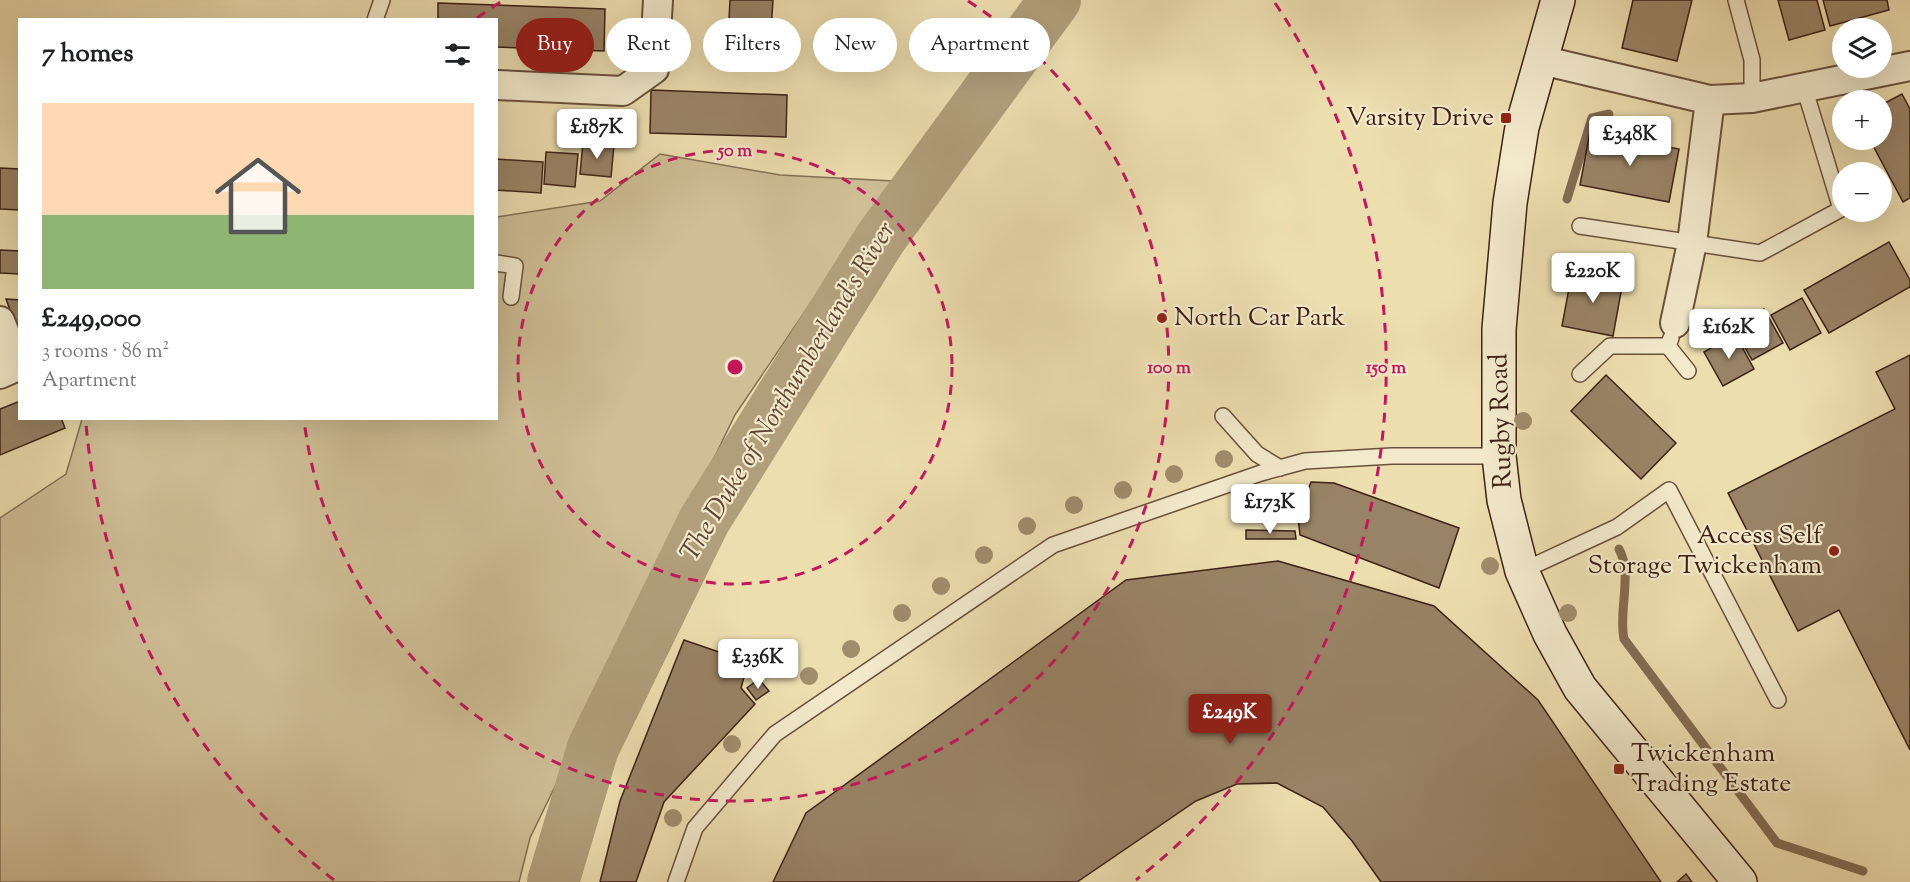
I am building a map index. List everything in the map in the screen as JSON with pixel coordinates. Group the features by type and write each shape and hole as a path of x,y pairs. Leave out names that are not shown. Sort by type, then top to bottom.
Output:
{"street":[{"path":"498,85 623,91 654,69 658,0"},
{"name":"Rugby Road","path":"1558,0 1522,127 1510,203 1499,329 1499,456 1504,500 1522,571 1550,634 1580,688 1740,882"},
{"path":"1540,60 1710,100 1752,98 1910,66"},
{"path":"1672,335 1692,243 1710,100"},
{"path":"0,321 12,369"}],"lane":[{"path":"376,18 382,0"},
{"path":"1736,0 1752,60 1752,98"},
{"path":"1580,226 1760,254 1841,209 1804,87"},
{"path":"498,263 515,266 511,297"},
{"path":"1580,374 1610,346 1672,335 1688,371"},
{"path":"1223,416 1257,454 1280,468"},
{"path":"676,882 695,828 775,734 1053,545 1305,461 1392,456 1499,456"},
{"path":"1522,571 1617,527 1668,490 1778,700"}],"shaded area":[{"path":"660,154 780,175 893,181 735,415 530,838 519,882 0,882 0,518 66,474 82,420 498,420 498,217 600,201"}],"building":[{"path":"730,0 773,0 772,18 729,18"},
{"path":"1633,0 1692,0 1677,61 1622,48"},
{"path":"1778,0 1817,0 1825,30 1789,40"},
{"path":"1823,0 1887,0 1889,10 1860,18 1832,18 1832,25 1830,26"},
{"path":"438,3 605,9 604,51 594,51 594,18 516,18 516,48 498,47 498,18 438,18"},
{"path":"651,90 787,95 786,137 650,133"},
{"path":"1902,94 1910,109 1910,198 1903,202 1892,181 1892,162 1882,162 1875,150 1892,150 1892,99"},
{"path":"1590,132 1679,149 1669,202 1580,185"},
{"path":"583,142 614,145 611,177 580,174"},
{"path":"546,152 578,154 575,187 544,184"},
{"path":"498,159 543,162 541,193 498,190"},
{"path":"0,168 18,169 18,210 0,209"},
{"path":"1889,242 1910,280 1910,287 1829,333 1804,290"},
{"path":"0,250 18,251 18,274 0,273"},
{"path":"1572,272 1623,281 1613,336 1562,326"},
{"path":"1802,298 1821,333 1790,350 1771,315"},
{"path":"6,299 18,300 18,323 15,323"},
{"path":"1764,309 1783,343 1752,360 1733,326"},
{"path":"1735,334 1754,369 1723,386 1704,352"},
{"name":"Access Self Storage Twickenham","path":"1910,355 1910,750 1839,610 1798,631 1728,493 1895,409 1876,372"},
{"path":"1606,375 1676,443 1641,479 1571,411"},
{"path":"18,402 18,420 62,420 65,428 0,455 0,409"},
{"path":"1311,482 1334,483 1459,528 1439,588 1300,535 1298,517"},
{"path":"1246,530 1295,531 1296,539 1246,539"},
{"path":"1278,561 1434,606 1538,700 1661,882 1381,882 1352,841 1323,807 1277,783 1237,784 1196,801 1077,882 773,882 806,813 1126,580"},
{"path":"684,640 748,662 741,688 755,704 664,802 636,882 600,882 620,801"},
{"path":"759,679 769,691 756,700 747,688"},
{"path":"1686,874 1692,882 1677,882"}],"waterway":[{"name":"The Duke of Northumberland's River","path":"553,882 593,748 704,521 880,239 1055,0"},
{"path":"1567,199 1592,118 1609,114"},
{"path":"1619,549 1625,570 1624,639 1777,843 1863,871"}],"place":[{"name":"Varsity Drive","path":"1506,118"},
{"name":"North Car Park","path":"1162,318"},
{"name":"Access Self Storage Twickenham","path":"1834,551"},
{"name":"Twickenham Trading Estate","path":"1619,769"}]}
